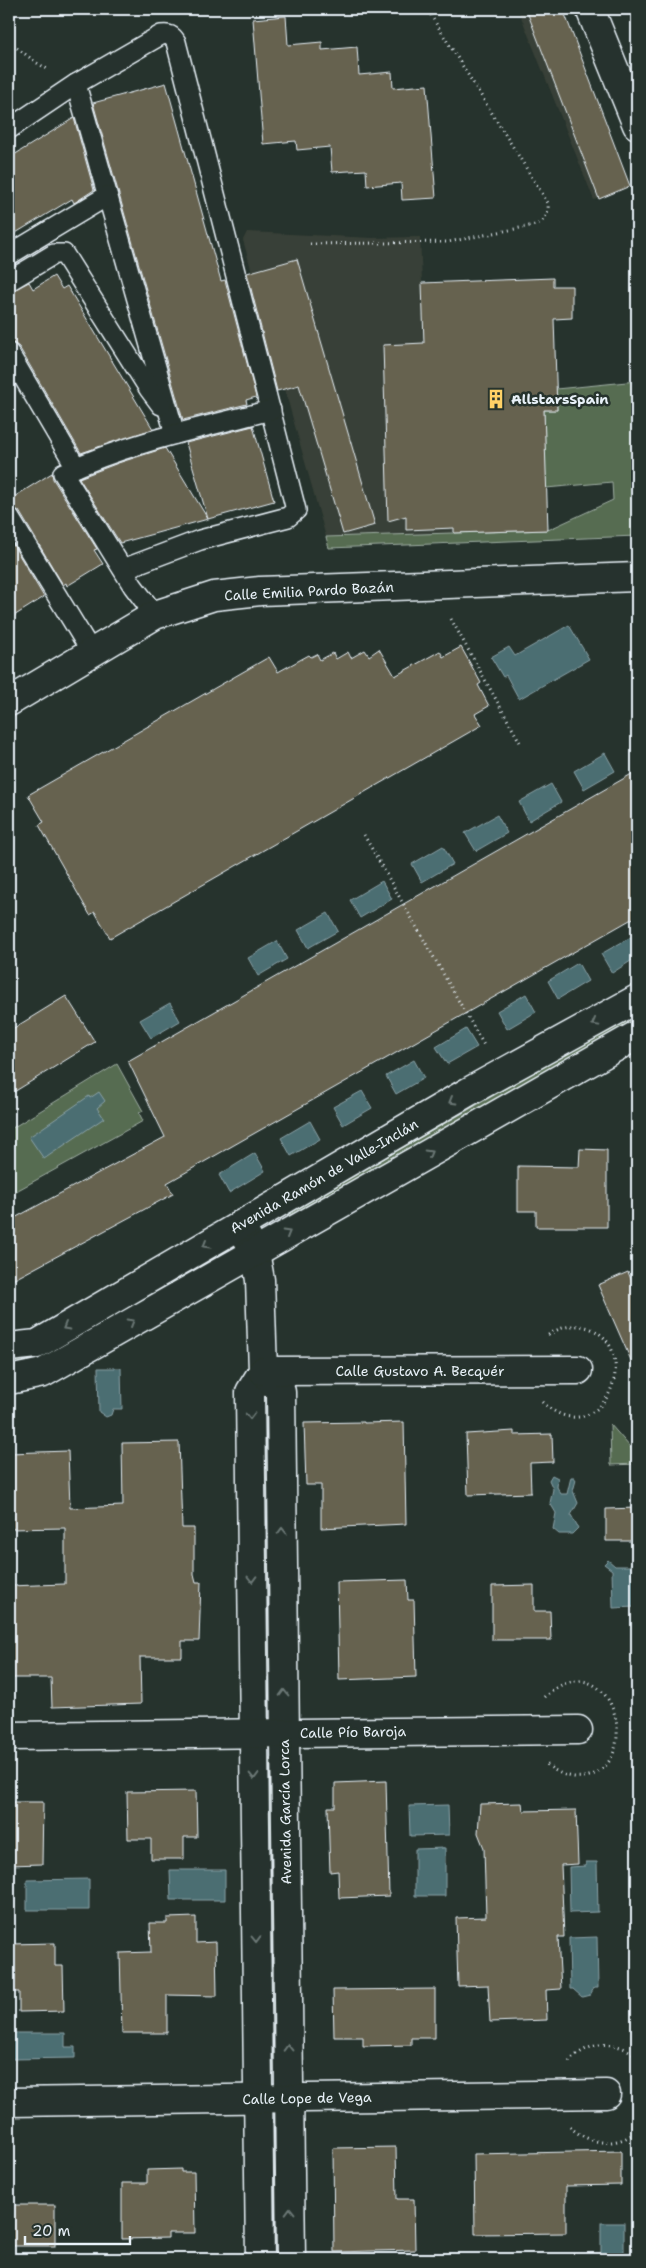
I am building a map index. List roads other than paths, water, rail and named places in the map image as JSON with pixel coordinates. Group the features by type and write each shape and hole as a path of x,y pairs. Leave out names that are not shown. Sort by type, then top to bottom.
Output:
{"street":[{"path":"590,9 637,126"},
{"path":"606,51 610,9"},
{"name":"Calle Emilia Pardo Bazán","path":"9,702 155,615 214,596 260,591 637,577"},
{"name":"Avenida Ramón de Valle-Inclán","path":"9,1347 37,1344 468,1092 637,999"},
{"path":"9,1380 43,1372 637,1035"},
{"path":"240,1225 255,1252 260,1280 263,1371 250,1392 260,2259"},
{"name":"Calle Gustavo A. Becquér","path":"263,1371 578,1370"},
{"name":"Avenida García Lorca","path":"263,1371 280,1392 290,2259"},
{"name":"Calle Pío Baroja","path":"9,1736 578,1730"},
{"name":"Calle Lope de Vega","path":"9,2102 606,2094"}],"lane":[{"path":"9,128 76,84 161,35 167,34 173,37 176,42 296,510 292,515 200,540 123,569"},
{"path":"76,84 175,434"},
{"path":"9,256 107,196"},
{"path":"9,280 54,254 64,254 149,390 168,414"},
{"path":"9,353 76,467"},
{"path":"155,615 123,569 63,473 122,449 271,410"},
{"path":"9,517 92,652"}],"water":[{"path":"569,625 589,659 519,699 506,675 503,677 491,657 509,647 515,656"},
{"path":"605,753 615,771 584,789 574,771"},
{"path":"551,784 561,802 529,821 519,802"},
{"path":"497,815 507,833 476,851 465,833"},
{"path":"443,846 453,864 422,882 412,864"},
{"path":"382,881 392,899 360,918 350,900"},
{"path":"328,913 338,931 308,948 298,930"},
{"path":"631,937 637,948 637,957 612,973 601,954"},
{"path":"277,941 287,959 258,976 248,958"},
{"path":"578,963 588,981 558,999 548,981"},
{"path":"526,994 536,1012 507,1029 497,1011"},
{"path":"170,1003 180,1021 151,1038 140,1020"},
{"path":"466,1029 477,1047 447,1064 436,1047"},
{"path":"414,1060 424,1078 396,1094 386,1076"},
{"path":"362,1091 372,1108 343,1125 333,1107"},
{"path":"99,1092 105,1101 97,1108 104,1118 44,1159 29,1137 89,1096 90,1098"},
{"path":"310,1121 320,1139 291,1156 281,1138"},
{"path":"255,1153 265,1171 229,1193 219,1175"},
{"path":"98,1368 121,1368 122,1409 113,1409 111,1415 106,1417 99,1412"},
{"path":"552,1475 558,1478 557,1487 561,1494 567,1494 571,1477 574,1477 576,1480 573,1491 578,1503 571,1515 578,1528 572,1534 559,1534 553,1529 556,1513 550,1503 553,1489 549,1480"},
{"path":"608,1560 615,1566 630,1566 633,1560 637,1560 637,1566 634,1570 635,1607 613,1608 612,1570 604,1564"},
{"path":"448,1805 449,1835 410,1836 409,1806"},
{"path":"445,1848 445,1896 415,1896 415,1849"},
{"path":"586,1862 597,1862 598,1912 570,1913 569,1867 586,1866"},
{"path":"170,1870 225,1870 225,1900 171,1900"},
{"path":"89,1879 89,1910 27,1910 27,1880"},
{"path":"597,1937 598,1988 594,1988 590,1995 582,1997 573,1989 570,1989 569,1938"},
{"path":"12,2033 65,2033 65,2047 75,2047 75,2058 12,2059"},
{"path":"601,2223 624,2223 624,2259 601,2259"}],"place":[{"name":"AllstarsSpain","path":"496,399"}]}
